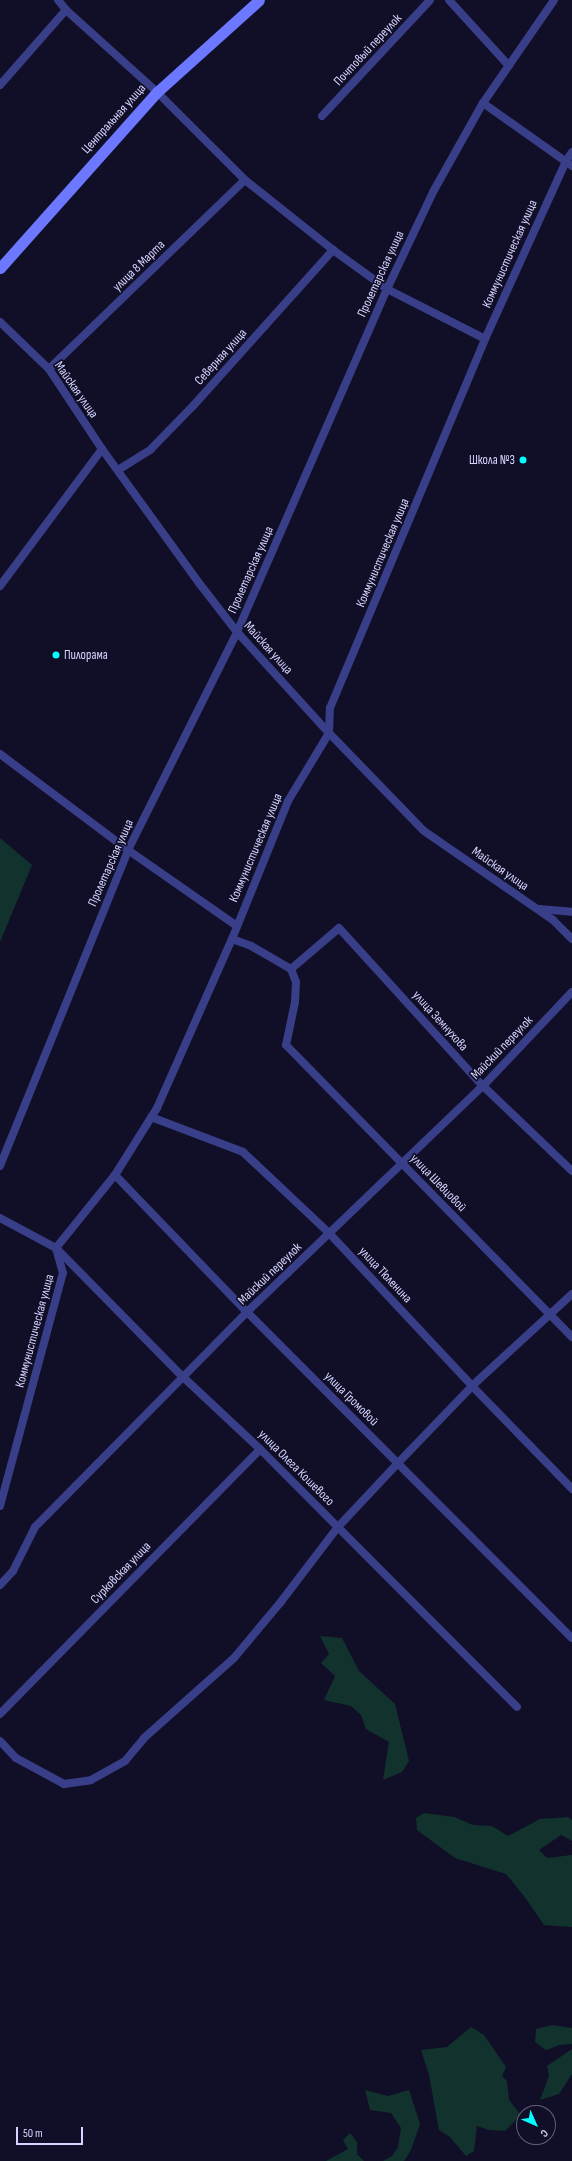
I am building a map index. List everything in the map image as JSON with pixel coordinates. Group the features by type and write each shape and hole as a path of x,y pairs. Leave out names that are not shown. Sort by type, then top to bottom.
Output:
{"main road":[{"name":"Центральная улица","path":"0,268 157,92 259,0"}],"street":[{"path":"58,0 66,10 157,92 245,180 333,250 387,289 485,339"},
{"name":"Почтовый переулок","path":"322,116 430,0"},
{"path":"449,0 509,66"},
{"name":"Пролетарская улица","path":"0,1166 128,850 237,632 387,289 433,192 483,104 554,0"},
{"path":"0,85 66,10"},
{"path":"483,104 569,163"},
{"name":"Коммунистическая улица","path":"0,1506 64,1273 56,1248 114,1175 157,1108 232,939 288,801 330,733 330,708 485,339 569,163 572,152"},
{"name":"улица 8 Марта","path":"49,369 245,180"},
{"name":"Северная улица","path":"118,470 151,449 193,406 333,250"},
{"name":"Майская улица","path":"0,322 49,369 102,449 199,583 237,632 330,733 424,831 553,920 572,939"},
{"path":"0,586 102,449"},
{"path":"0,754 128,850 237,926"},
{"path":"536,908 572,912"},
{"name":"улица Земнухова","path":"291,969 339,928 483,1086 572,1171"},
{"path":"232,939 251,946 291,969"},
{"name":"улица Шевцовой","path":"291,969 296,982 286,1045 572,1337"},
{"name":"Майский переулок","path":"0,1585 13,1571 35,1527 182,1376 247,1312 483,1086 572,992"},
{"name":"улица Тюленина","path":"151,1117 243,1152 329,1233 472,1386 572,1489"},
{"name":"улица Громовой","path":"114,1175 247,1312 572,1638"},
{"name":"улица Олега Кошевого","path":"0,1218 56,1248 182,1376 260,1449 517,1707"},
{"path":"0,1741 16,1758 64,1784 91,1780 125,1761 144,1738 234,1658 280,1603 338,1527 398,1463 472,1386 572,1294"},
{"name":"Сурковская улица","path":"0,1714 260,1449"}],"green space":[{"path":"0,838 32,865 0,942"},
{"path":"320,1636 342,1638 359,1671 395,1704 409,1761 402,1772 383,1780 389,1742 366,1729 361,1715 351,1706 324,1700 335,1676 321,1663 329,1654"},
{"path":"424,1813 454,1817 473,1825 492,1826 508,1836 540,1819 568,1817 572,1820 572,1841 561,1835 539,1850 547,1858 572,1855 572,1927 544,1925 524,1896 506,1874 455,1858 417,1830 416,1818"},
{"path":"553,2025 572,2028 572,2044 560,2045 546,2050 535,2042 536,2029"},
{"path":"471,2027 484,2035 506,2067 502,2076 507,2081 509,2100 516,2109 516,2120 505,2131 489,2130 477,2126 474,2151 466,2156 450,2137 439,2130 429,2075 421,2050 447,2047"},
{"path":"572,2049 572,2074 559,2094 540,2100 549,2076 547,2066"},
{"path":"365,2090 388,2096 409,2090 420,2124 411,2150 404,2161 383,2161 392,2156 398,2147 401,2128 391,2113 370,2110"},
{"path":"350,2133 357,2142 357,2154 364,2161 326,2161 348,2149 343,2140"}],"place":[{"name":"Школа №3","path":"523,460"},
{"name":"Пилорама","path":"56,655"}]}
